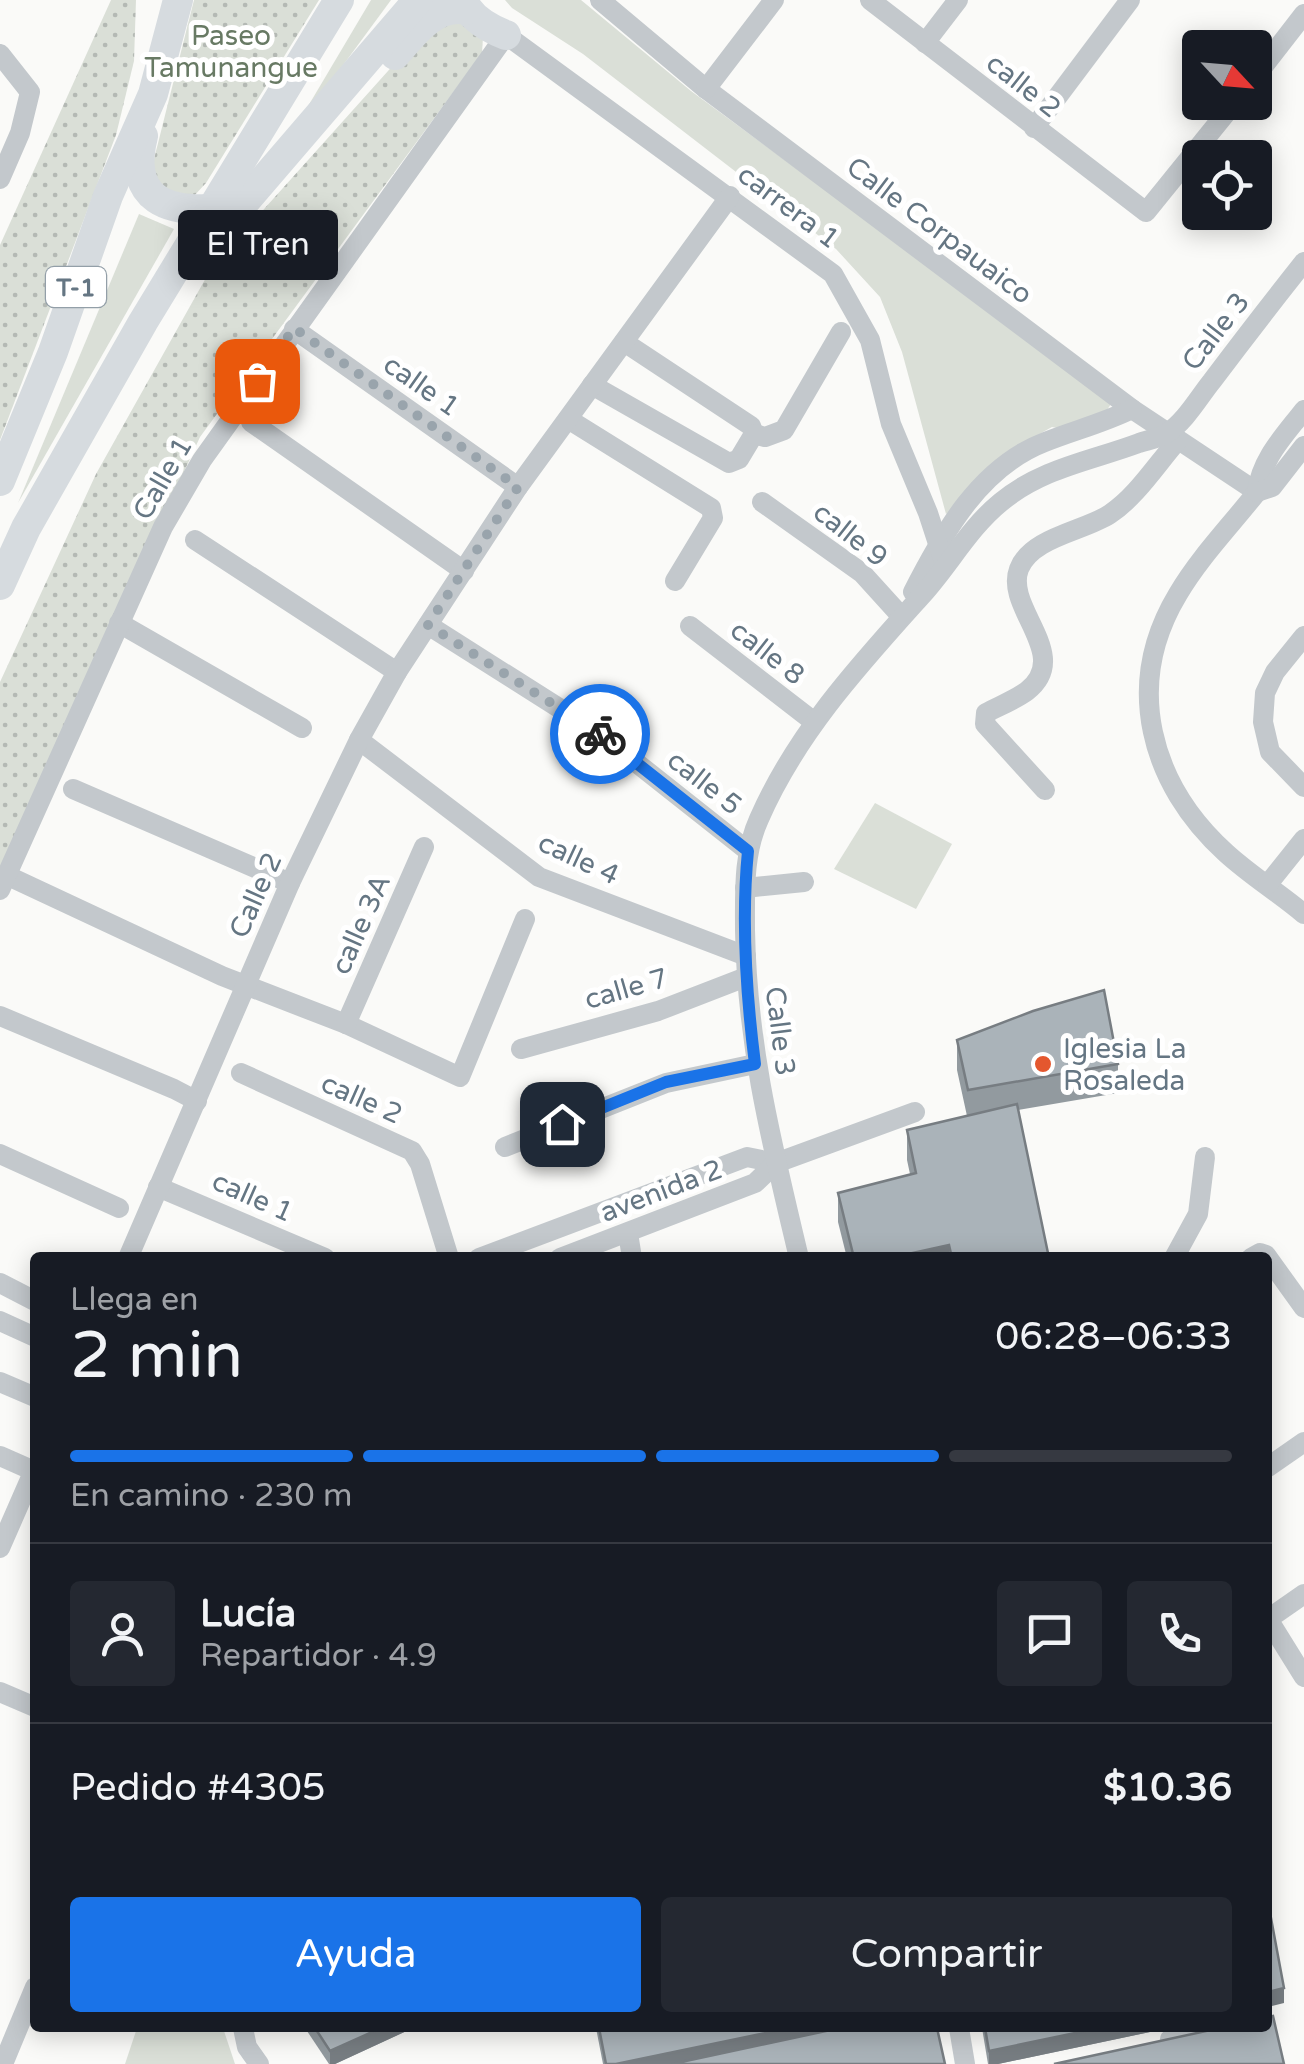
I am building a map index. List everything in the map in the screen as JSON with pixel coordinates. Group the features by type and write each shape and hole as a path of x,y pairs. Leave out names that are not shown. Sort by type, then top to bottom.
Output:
{"main road":[{"name":"T-1","path":"0,481 53,352 108,196 153,94 178,0"},
{"name":"T-1","path":"0,585 26,528 144,322 339,0"},
{"path":"144,322 418,0"},
{"path":"264,182 341,114 417,29 445,11 472,3 490,29 506,35"},
{"path":"153,94 139,155 146,189 160,202 180,211 243,206"}],"street":[{"name":"Calle Corpauaico","path":"600,0 706,89 1132,409 1257,492"},
{"path":"706,89 774,0"},
{"name":"calle 2","path":"870,0 1146,212 1220,120"},
{"path":"926,43 958,0"},
{"path":"1034,128 1130,0"},
{"path":"1272,54 1304,14"},
{"name":"carrera 1","path":"506,35 833,274 870,340 891,424 945,565"},
{"name":"Calle 1","path":"3,882 163,527 202,460 506,35"},
{"path":"0,54 30,92 20,133 0,179"},
{"name":"Calle 2","path":"131,1252 290,882 397,672 518,487 730,196"},
{"name":"Calle 3","path":"1045,790 985,724 986,713 1028,690 1039,677 1041,645 1018,588 1018,572 1028,556 1049,542 1069,530 1097,522 1120,507 1304,262"},
{"name":"calle 1","path":"294,328 518,487"},
{"path":"624,342 744,420 754,434 765,437 784,430 841,332"},
{"path":"592,385 728,464 739,459 754,434"},
{"path":"901,616 938,543 974,495 1023,452 1094,428 1132,409"},
{"path":"1304,410 1259,474 1257,492 1178,594 1152,650 1149,728 1176,796 1226,853 1304,914"},
{"path":"568,419 711,508 713,518 675,580"},
{"path":"251,422 464,572"},
{"path":"901,616 924,593 970,532 1024,485 1062,466 1173,436"},
{"path":"1257,492 1272,487 1304,446"},
{"name":"calle 9","path":"762,502 862,573 901,616"},
{"path":"194,540 397,672"},
{"name":"Calle 3","path":"798,1252 755,1064 746,967 744,888 748,851 759,818 813,721 901,616"},
{"path":"119,623 302,728"},
{"name":"calle 5","path":"428,625 600,734 748,851"},
{"name":"calle 8","path":"690,626 813,721"},
{"path":"1304,636 1274,672 1266,694 1263,722 1270,752 1304,787"},
{"name":"calle 4","path":"359,740 539,877 746,967"},
{"path":"73,788 290,882"},
{"path":"1268,884 1304,839"},
{"name":"calle 3A","path":"346,1024 424,847"},
{"path":"3,882 246,986 346,1024 460,1077 525,919"},
{"path":"744,888 804,882"},
{"name":"calle 7","path":"520,1049 658,1011 746,967"},
{"path":"0,1016 197,1101"},
{"path":"505,1147 666,1082 755,1064"},
{"name":"calle 2","path":"241,1074 412,1151 420,1164 446,1252"},
{"path":"496,1252 747,1157 776,1163 915,1112"},
{"path":"0,1154 118,1208"},
{"path":"1177,1252 1198,1214 1205,1157"},
{"name":"avenida 2","path":"576,1252 755,1183 776,1163"},
{"name":"calle 1","path":"158,1187 311,1252"},
{"path":"628,1233 631,1252"},
{"path":"1272,1263 1304,1308"},
{"path":"0,1282 30,1298"},
{"path":"0,1321 30,1334"},
{"path":"0,1382 30,1395"},
{"path":"1272,1464 1304,1442"},
{"path":"0,1456 30,1468"},
{"path":"2,1538 30,1478"},
{"path":"1272,1616 1304,1594"},
{"path":"1272,1625 1304,1677"},
{"path":"0,1692 30,1704"},
{"path":"3,2064 30,1999"},
{"path":"244,2032 247,2048 259,2064"},
{"path":"960,2032 966,2064"},
{"path":"1149,2044 1201,2032"}],"green space":[{"path":"111,0 136,0 134,61 116,135 0,440 0,245"},
{"name":"Paseo Tamunangue","path":"194,0 319,0 206,183 193,197 158,191 152,167"},
{"path":"371,0 391,0 288,140"},
{"path":"505,0 581,0 691,91 1113,401 1097,425 1067,430 1052,427 1016,447 946,514 902,352 880,297 836,249 583,54"},
{"path":"466,19 483,37 482,53 200,437 0,873 0,682 96,474 212,267 423,32"},
{"path":"139,214 174,229 18,503"},
{"path":"875,803 952,844 916,909 834,869"},
{"path":"136,2032 224,2032 235,2064 125,2064"}],"building":[{"path":"1104,990 1118,1064 968,1090 957,1040"},
{"path":"1017,1104 1048,1252 951,1252 949,1245 917,1252 853,1252 838,1193 916,1173 907,1130"},
{"path":"1272,1924 1284,1988 1272,1991"},
{"path":"1272,2016 1284,2064 1054,2064 1202,2032 1272,2032"},
{"path":"318,2032 372,2032 330,2051"},
{"path":"600,2032 771,2032 616,2064 606,2064"},
{"path":"821,2032 938,2032 945,2064 672,2064"},
{"path":"986,2032 1080,2032 989,2051"}],"way so far":[{"path":"257,381 294,328 518,487 428,625 600,734"}],"place":[{"name":"El Tren","path":"257,381"},
{"name":"Iglesia La Rosaleda","path":"1043,1064"}],"route":[{"path":"562,1124 666,1082 755,1064 746,977 744,888 748,851 600,734"}]}
